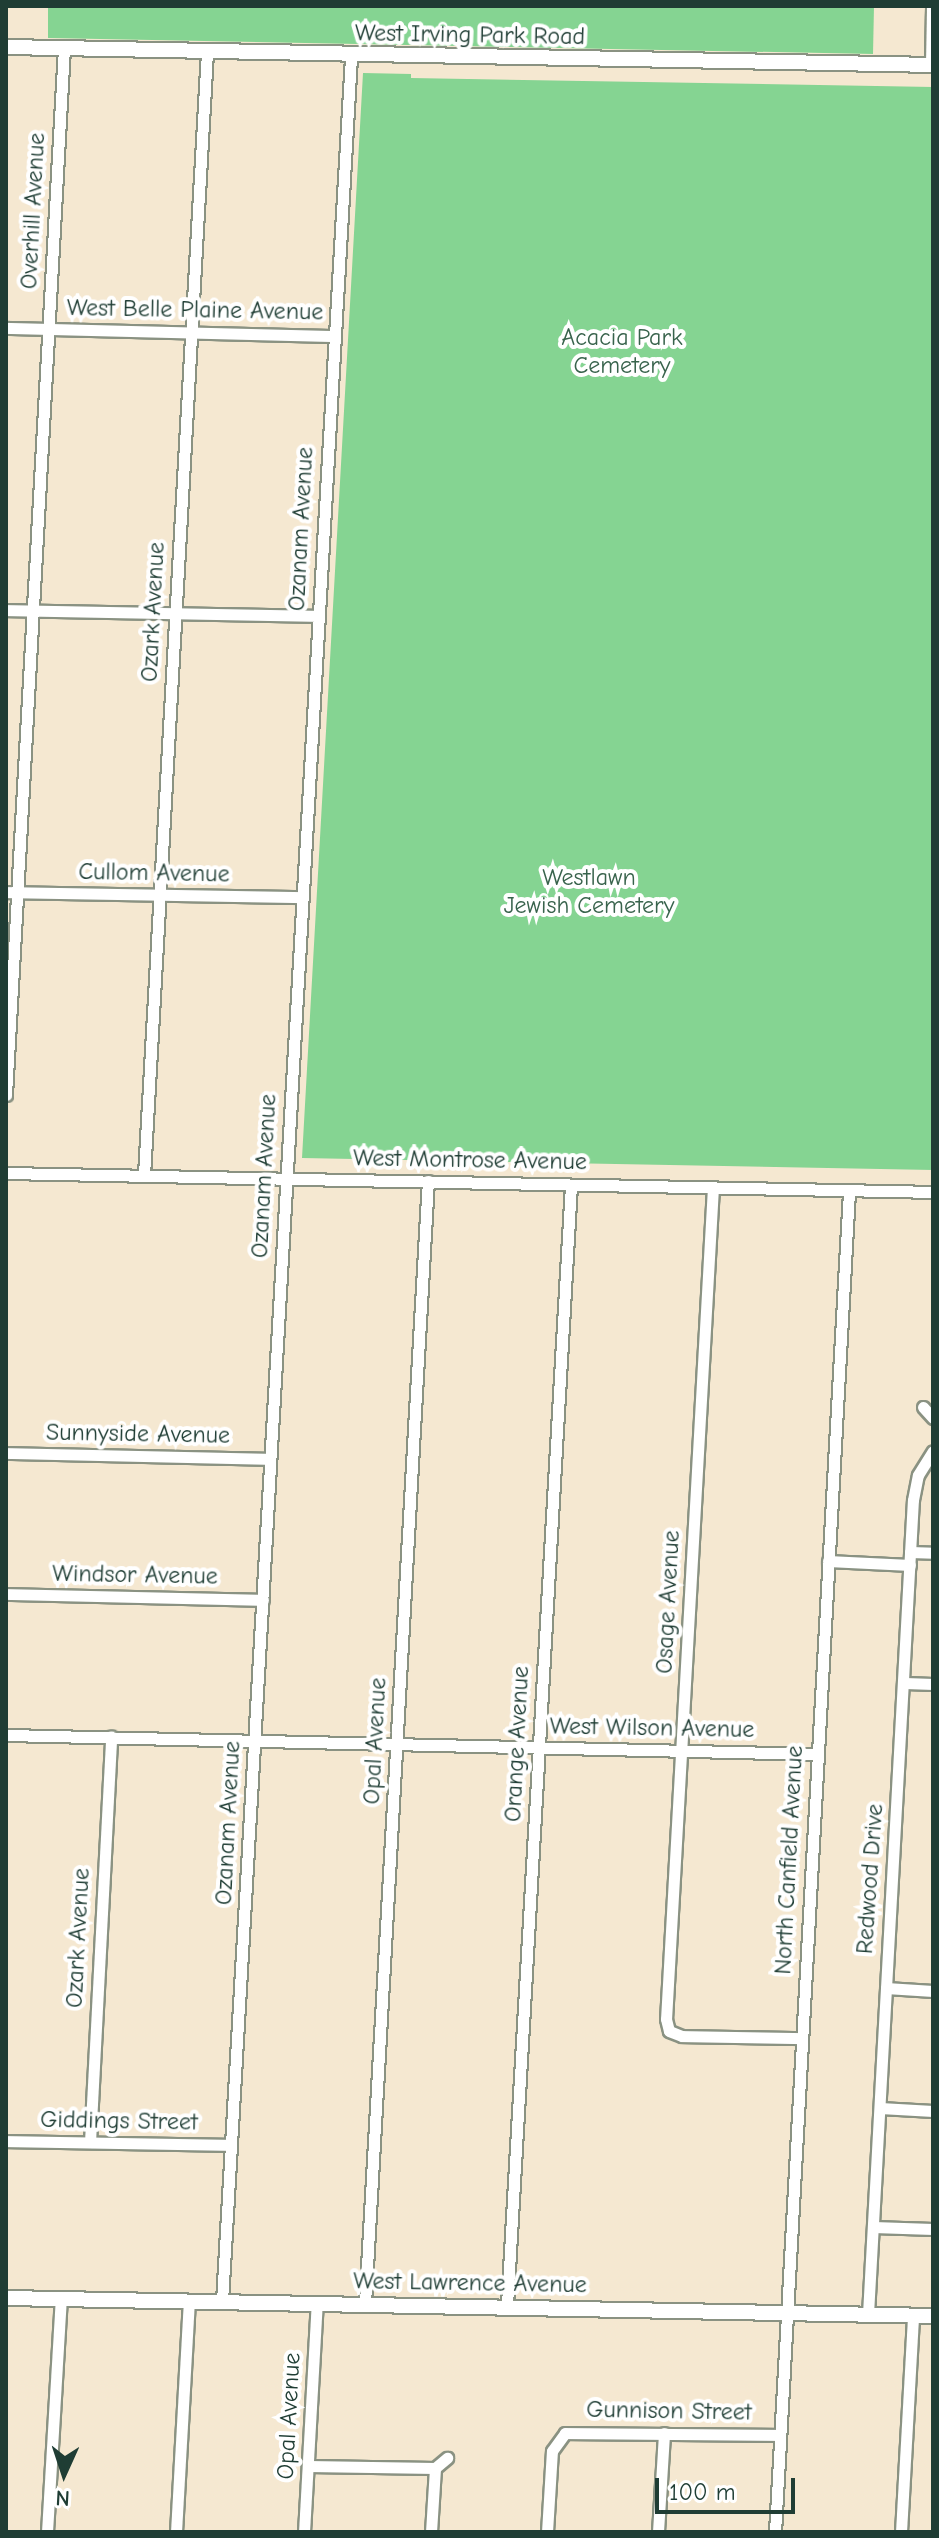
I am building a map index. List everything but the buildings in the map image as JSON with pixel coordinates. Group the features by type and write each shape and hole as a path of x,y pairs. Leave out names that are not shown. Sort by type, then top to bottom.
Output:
{"main road":[{"name":"West Irving Park Road","path":"6,47 932,65"},
{"name":"West Lawrence Avenue","path":"6,2298 507,2305 933,2316"}],"street":[{"path":"932,6 932,65"},
{"name":"Overhill Avenue","path":"6,1095 12,892 33,611 64,49"},
{"name":"Ozark Avenue","path":"144,1175 207,51"},
{"name":"Ozanam Avenue","path":"222,2301 351,54"},
{"name":"West Belle Plaine Avenue","path":"6,328 335,336"},
{"path":"6,610 318,616"},
{"name":"Cullom Avenue","path":"12,892 302,897"},
{"name":"West Montrose Avenue","path":"6,1173 933,1192"},
{"name":"Opal Avenue","path":"365,2303 428,1181"},
{"name":"Orange Avenue","path":"507,2305 571,1185"},
{"name":"Osage Avenue","path":"713,1187 666,2019 669,2031 682,2036 802,2038"},
{"name":"North Canfield Avenue","path":"775,2532 849,1190"},
{"path":"923,1407 933,1418"},
{"name":"Redwood Drive","path":"868,2314 910,1552 916,1485 933,1451"},
{"name":"Sunnyside Avenue","path":"6,1453 270,1459"},
{"path":"910,1552 933,1553"},
{"path":"828,1561 910,1565"},
{"name":"Windsor Avenue","path":"6,1594 263,1600"},
{"path":"905,1683 933,1684"},
{"name":"West Wilson Avenue","path":"6,1735 817,1754"},
{"name":"Ozark Avenue","path":"90,2142 111,1737"},
{"path":"886,1988 933,1991"},
{"path":"880,2108 933,2111"},
{"name":"Giddings Street","path":"6,2141 231,2145"},
{"path":"873,2227 933,2229"},
{"path":"47,2532 61,2299"},
{"path":"176,2532 189,2300"},
{"name":"Opal Avenue","path":"304,2532 317,2302"},
{"path":"901,2532 913,2315"},
{"name":"Gunnison Street","path":"547,2532 552,2451 559,2437 575,2431 780,2435"},
{"path":"658,2532 664,2433"},
{"path":"308,2466 435,2468 447,2458"},
{"path":"431,2532 435,2468"}],"green space":[{"path":"48,6 874,6 873,54 48,38"},
{"path":"363,73 411,74 411,78 933,87 933,1170 302,1158"}],"park label":[{"name":"Acacia Park Cemetery","path":"622,352"},
{"name":"Westlawn Jewish Cemetery","path":"589,892"}]}
